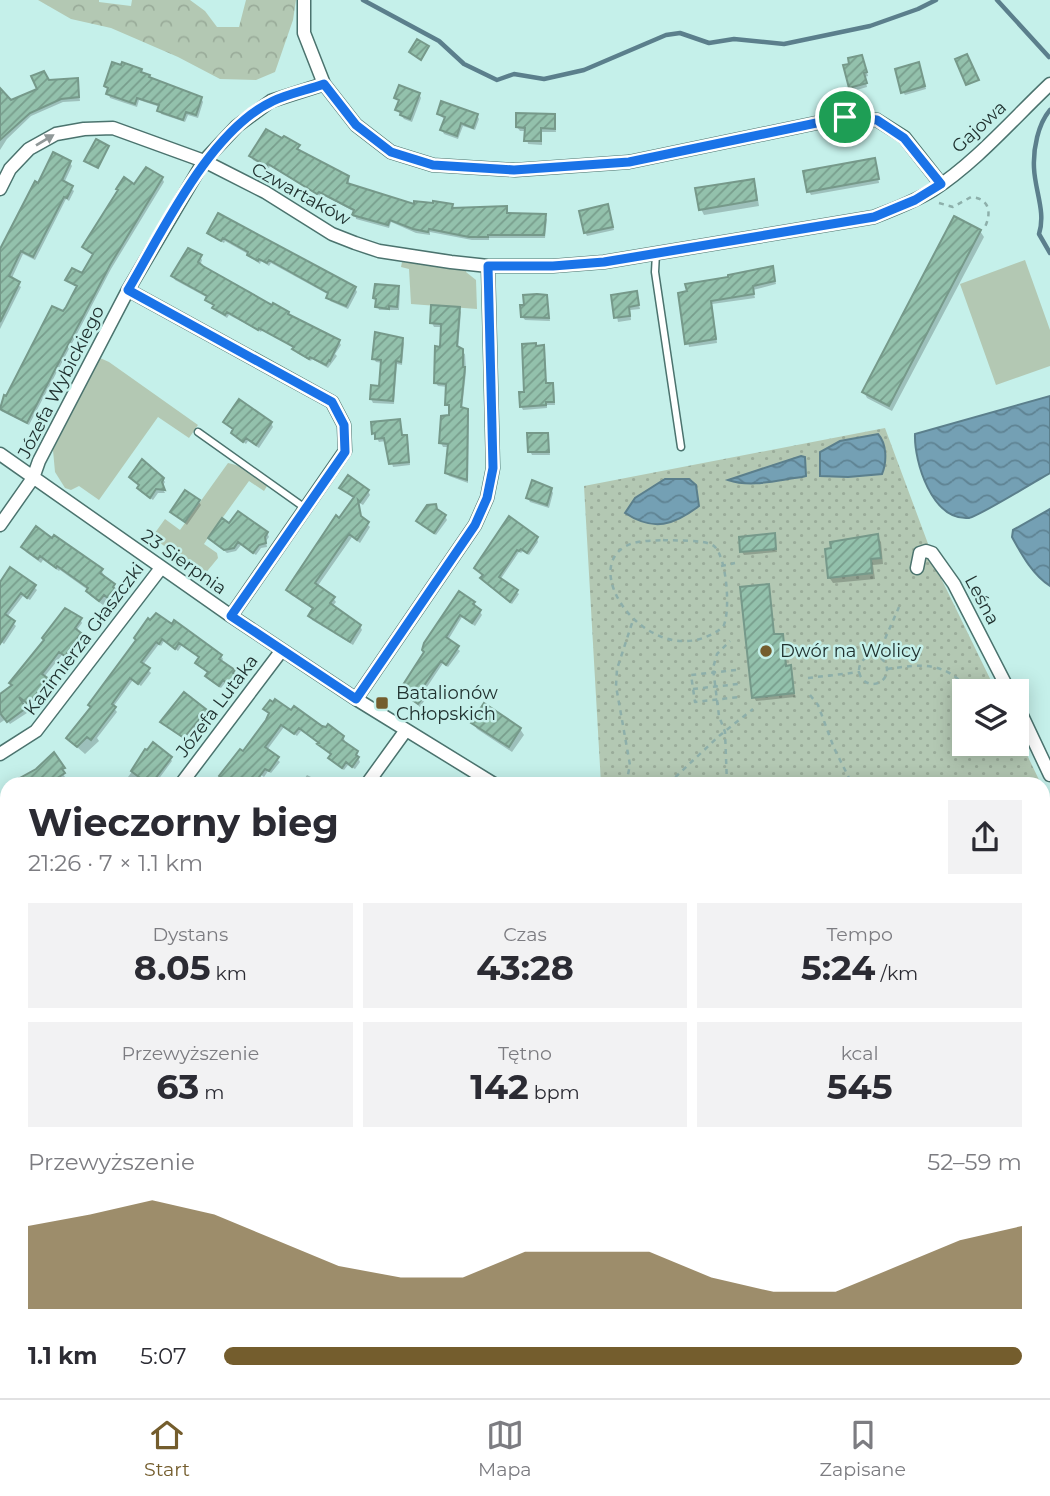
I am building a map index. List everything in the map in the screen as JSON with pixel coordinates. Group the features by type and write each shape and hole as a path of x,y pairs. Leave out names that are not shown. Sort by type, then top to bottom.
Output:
{"street":[{"path":"304,0 304,33 324,84 356,125 391,152 433,165 514,170 629,162 845,117 877,120 904,138 941,184"},
{"name":"Józefa Wybickiego","path":"0,525 33,478 39,461 128,290 204,161 237,126 271,101 324,84"},
{"name":"Gajowa","path":"941,184 975,156 1050,84"},
{"name":"Czwartaków","path":"0,189 10,169 29,149 56,134 113,128 204,161 265,192 331,234 379,251 488,266 553,266 604,262 874,217 915,200 941,184"},
{"path":"356,699 475,525 487,498 493,468 488,266"},
{"path":"128,290 332,402 344,425 345,452 231,616"},
{"name":"23 Sierpnia","path":"0,454 231,616 356,699 483,777"},
{"name":"Leśna","path":"916,568 920,553 932,553 954,584 1003,679"},
{"name":"Kazimierza Głaszczki","path":"0,754 36,731 161,568"},
{"name":"Józefa Lutaka","path":"186,777 282,650"},
{"path":"373,777 407,730"},
{"path":"1029,730 1050,775"}],"lane":[{"path":"656,253 655,272 672,372 681,447"},
{"path":"198,432 305,508"}],"path":[{"path":"939,203 953,207 971,197 983,200 990,214 985,227"},
{"path":"663,540 704,542 716,549 722,566 727,607 725,624 718,631 697,641 675,642 634,619 615,597 612,572 617,555 627,545 663,540"},
{"path":"722,566 735,563"},
{"path":"877,657 899,607"},
{"path":"627,777 630,765 616,686 617,669 634,619"},
{"path":"727,777 725,732 719,716 713,663 717,654 730,641"},
{"path":"877,657 887,669 882,681 873,684 865,681 860,672 863,661 877,657"},
{"path":"887,669 918,665 935,667 953,673 959,679"},
{"path":"736,670 691,676 695,702 740,697"},
{"path":"808,678 860,672"},
{"path":"693,689 738,684"},
{"path":"810,695 818,705 848,777"},
{"path":"676,777 753,709"}],"green space":[{"path":"38,0 99,0 131,6 132,0 190,0 205,11 217,27 239,27 246,0 296,0 293,20 275,72 256,80 220,79 178,57 111,28 71,19"},
{"path":"1025,260 1050,330 1050,366 996,385 960,284"},
{"path":"402,262 467,268 466,272 476,280 477,309 411,304 409,269 401,267"},
{"path":"100,358 198,425 189,438 158,417 99,500 79,486 71,490 65,488 55,472 53,450"},
{"path":"885,428 940,576 990,679 952,679 952,756 1028,756 1038,777 601,777 584,486"},
{"path":"228,463 249,472 267,486 264,491 249,481 208,538 204,544 217,553 218,558 204,575 152,537 165,519 180,530"}],"water":[{"path":"1050,396 1050,473 969,518 956,516 935,500 922,474 915,434"},
{"path":"878,434 885,453 882,474 820,476 820,452 840,441"},
{"path":"801,456 805,457 806,476 755,483 728,480"},
{"path":"665,479 689,479 696,485 699,506 681,518 664,524 645,523 625,513 635,498"},
{"path":"1050,509 1050,586 1033,570 1012,537 1013,530"}],"building":[{"path":"417,39 429,46 421,60 409,52"},
{"path":"967,54 979,80 966,85 955,59"},
{"path":"862,55 867,83 849,88 843,65 849,64 848,58"},
{"path":"112,62 121,65 122,62 142,69 141,72 150,75 149,77 202,97 196,115 186,112 183,120 157,111 159,105 137,98 135,104 106,94 108,88 104,86"},
{"path":"919,62 925,86 901,93 895,69"},
{"path":"44,71 49,80 78,78 79,97 61,99 30,113 0,140 0,88 11,100 37,89 31,76"},
{"path":"399,85 420,93 410,119 395,110 399,100 394,98"},
{"path":"441,101 478,114 473,128 461,123 457,136 440,130 445,117 437,114"},
{"path":"516,113 555,114 555,129 541,128 541,141 524,141 525,128 516,127"},
{"path":"266,129 300,145 297,149 349,176 347,183 414,204 414,201 433,201 453,204 452,208 507,206 507,213 546,214 544,235 469,237 429,229 428,232 413,229 390,220 388,225 352,215 354,210 319,192 317,194 268,164 267,166 249,156"},
{"path":"96,139 109,146 98,168 84,161"},
{"path":"53,152 71,161 62,180 73,186 67,198 64,197 33,257 21,251 9,276 20,282 0,322 0,249"},
{"path":"875,158 879,179 807,192 803,171"},
{"path":"146,167 163,177 110,265 27,423 0,409 4,395 6,396 52,306 63,311 66,307 77,286 65,280 72,268 82,273 93,254 82,247 118,190 116,189 124,177 134,184"},
{"path":"754,179 757,200 699,210 695,188"},
{"path":"608,204 613,227 584,233 579,211"},
{"path":"218,213 356,287 346,306 326,298 328,293 269,260 267,263 259,259 258,261 223,238 221,241 207,233"},
{"path":"954,216 981,230 889,406 862,392"},
{"path":"188,248 202,255 198,262 203,266 340,340 330,361 326,365 310,357 309,359 292,349 294,347 259,328 258,330 227,312 225,315 212,308 214,305 205,300 207,296 171,276"},
{"path":"773,266 775,281 753,286 754,294 711,301 716,339 685,344 678,293 687,291 685,284"},
{"path":"375,284 399,286 397,307 375,307"},
{"path":"637,291 639,305 629,307 630,316 614,318 611,295"},
{"path":"523,295 547,295 549,318 521,317"},
{"path":"431,305 460,307 457,346 463,349 465,367 461,407 468,409 467,480 445,473 448,444 439,443 441,416 449,415 449,405 445,405 446,384 434,383 435,346 440,347 441,324 430,323"},
{"path":"375,332 403,338 401,362 396,361 393,401 370,399 371,385 379,386 381,360 372,359"},
{"path":"536,343 536,346 544,345 546,383 553,383 554,402 520,407 519,392 524,392 522,344"},
{"path":"239,399 272,422 256,445 246,438 243,442 231,433 233,429 223,422"},
{"path":"400,419 402,435 407,435 409,462 389,464 384,438 375,439 371,422"},
{"path":"527,433 548,433 549,452 528,452"},
{"path":"142,459 164,478 162,482 165,490 156,489 150,498 137,488 139,485 129,477"},
{"path":"348,475 369,490 360,502 358,500 361,516 369,522 357,540 349,534 315,583 335,597 330,603 361,625 350,642 308,616 313,608 286,590 336,515 339,518 354,497 339,488"},
{"path":"532,480 552,488 547,505 526,498"},
{"path":"185,490 200,500 185,522 170,512"},
{"path":"436,504 437,509 446,515 434,533 416,521 427,505"},
{"path":"238,511 268,532 266,543 259,545 253,553 238,542 234,548 224,550 208,538 222,518 229,523"},
{"path":"509,516 538,537 527,553 521,549 517,550 499,577 518,590 510,602 480,578 483,575 474,568"},
{"path":"36,526 52,538 54,535 103,569 100,573 115,584 113,587 116,590 109,599 104,595 99,601 86,591 88,588 57,566 56,568 40,556 38,559 21,547"},
{"path":"775,533 776,549 740,552 739,537"},
{"path":"878,534 881,558 871,559 872,573 828,578 825,549 831,548 830,542"},
{"path":"10,567 36,585 27,598 21,593 5,614 15,621 0,644 0,582"},
{"name":"Dwór na Wolicy","path":"769,584 774,634 783,634 786,666 791,665 794,693 752,698 740,587"},
{"path":"459,591 475,602 473,604 481,610 472,623 460,615 446,637 459,646 446,665 441,661 421,690 426,693 418,704 399,691 424,652 424,643"},
{"path":"65,608 82,618 75,628 81,633 65,656 59,652 42,674 49,679 28,704 19,697 26,708 7,722 0,713 0,694 12,685 9,683 44,640 42,638"},
{"path":"156,613 172,624 174,620 222,655 219,659 235,670 233,673 236,675 229,685 223,680 219,686 205,676 208,672 195,663 199,657 179,643 175,649 162,639 159,644 156,642 141,662 150,668 138,684 130,678 112,704 116,707 91,740 87,737 77,747 66,738 91,707 88,705 136,640 134,638 148,618 150,620"},
{"path":"184,692 207,710 184,738 160,722"},
{"path":"275,699 291,710 294,706 322,726 326,727 328,724 344,736 342,740 358,751 356,755 359,757 352,767 346,762 342,768 328,758 331,754 299,728 294,734 281,725 265,747 279,757 269,771 265,769 259,777 220,777 266,720 269,713 263,709 270,700 273,702"},
{"path":"484,703 521,728 509,747 471,723"},
{"path":"153,742 172,757 156,777 139,777 131,771 145,749"},
{"path":"54,752 65,768 62,769 65,773 59,777 22,777 36,769"}],"waterway":[{"path":"363,0 439,41 464,64 497,80 514,74 544,79 584,70 666,35 680,33 709,43 734,39 784,44 870,26 936,0"},
{"path":"997,0 1049,57"},
{"path":"1050,110 1039,129 1034,161 1041,210 1039,234 1050,253"}],"place":[{"name":"Dwór na Wolicy","path":"766,651"},
{"name":"Batalionów Chłopskich","path":"382,703"}],"route":[{"path":"324,84 356,125 391,152 433,165 514,170 629,162 845,117 877,120 904,138 941,184 915,200 874,217 604,262 553,266 488,266 493,468 487,498 475,525 356,699 231,616 345,452 344,425 332,402 128,290 204,161 237,126 271,101 324,84"}]}
